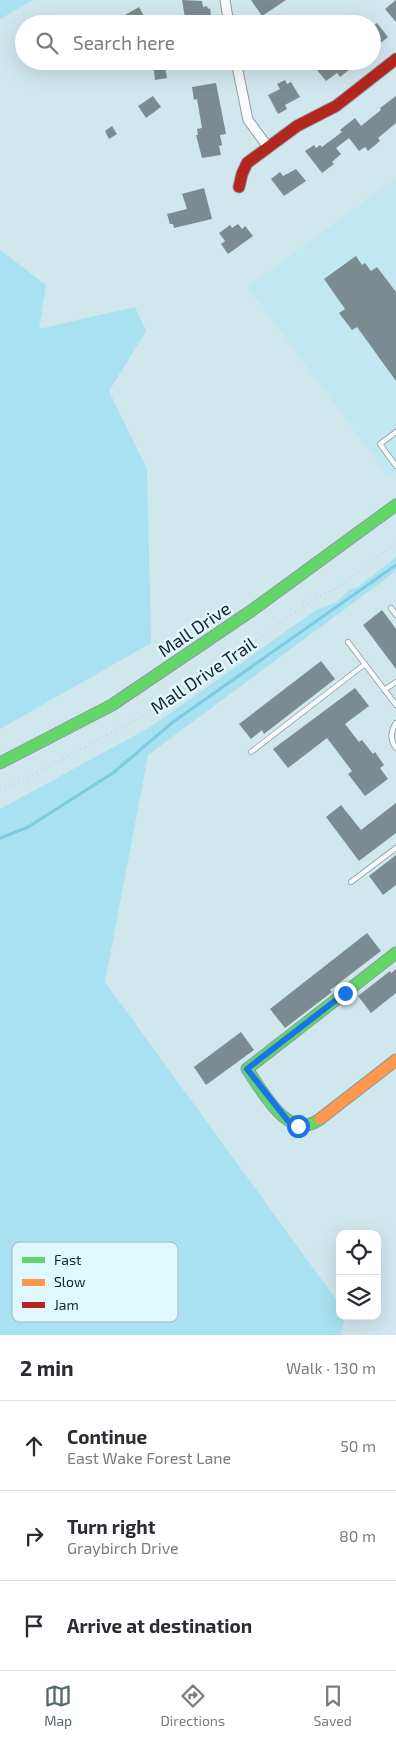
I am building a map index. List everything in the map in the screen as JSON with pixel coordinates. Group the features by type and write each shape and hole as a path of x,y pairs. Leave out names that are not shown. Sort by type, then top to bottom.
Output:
{"street":[{"path":"225,0 228,15"},
{"path":"239,187 247,163 297,126 336,106 396,59"},
{"path":"238,70 248,120 268,147"},
{"name":"Mall Drive","path":"0,763 112,705 252,611 396,505"},
{"path":"396,953 247,1069 288,1121 298,1126 307,1126 316,1122 396,1060"}],"lane":[{"path":"396,432 380,444 396,466"},
{"path":"391,608 396,615"},
{"path":"348,642 396,705"},
{"path":"251,752 365,664"},
{"path":"384,690 396,682"},
{"path":"396,724 392,729 391,735 392,742 396,748"},
{"path":"351,882 396,848"}],"path":[{"name":"Mall Drive Trail","path":"0,790 145,714 241,651 309,602 340,586 396,543"}],"shaded area":[{"path":"0,0 34,0 0,19"},
{"path":"396,178 396,471 388,476 248,287"},
{"path":"0,250 46,285 39,329 135,307 146,331 109,391 147,469 151,643 0,729"},
{"path":"396,557 396,571 148,755 105,982 336,1300 336,1320 344,1320 341,1335 0,1335 0,809 152,726 316,610 337,602 349,590 358,587"}],"building":[{"path":"182,0 202,1 203,7 207,6 208,9 210,8 211,15 184,15"},
{"path":"251,0 286,0 264,15 261,15"},
{"path":"396,0 396,22 385,9"},
{"path":"139,7 143,15 125,15"},
{"path":"381,28 388,37 381,43"},
{"path":"154,70 166,70 167,78 155,80"},
{"path":"317,70 349,70 340,77 337,73 326,81"},
{"path":"285,80 287,84 291,82 300,97 285,105 287,109 278,114 268,95 280,89 277,84"},
{"path":"216,83 226,134 220,135 222,145 219,146 221,155 202,158 196,135 198,135 197,129 202,128 197,99 194,100 192,87"},
{"path":"153,96 161,107 146,118 138,106"},
{"path":"396,96 396,123 378,138 380,141 368,151 365,147 359,151 349,138 336,148 341,154 332,162 334,164 322,173 305,151 314,145 316,148 320,145 322,147 342,132 340,130 355,118 361,126"},
{"path":"112,126 117,134 109,139 105,131"},
{"path":"296,169 306,181 284,196 271,179 280,172 283,176"},
{"path":"204,188 212,219 174,228 173,224 170,224 167,214 187,209 182,194"},
{"path":"238,224 242,229 245,226 253,236 228,254 221,244 225,241 219,233 230,225 232,228"},
{"path":"356,256 362,265 365,263 371,271 377,267 396,292 396,381 357,327 352,330 339,313 345,309 324,279"},
{"path":"382,610 396,629 396,669 363,625"},
{"path":"321,661 335,679 264,734 262,730 251,739 239,724"},
{"path":"355,688 369,706 345,724 359,742 362,740 373,754 375,752 384,765 380,768 388,779 365,796 348,774 352,771 327,738 288,768 273,749"},
{"path":"396,803 396,833 359,861 326,817 341,805 361,830"},
{"path":"396,855 396,885 383,895 369,876"},
{"path":"367,933 381,951 285,1028 270,1009"},
{"path":"396,969 396,993 371,1013 358,996 390,971 391,973"},
{"path":"241,1032 254,1050 206,1085 194,1067"}],"waterway":[{"path":"0,838 28,827 113,773 173,722 396,565"}],"traffic: fast":[{"path":"0,763 112,705 251,611 396,505"},
{"path":"320,1119 308,1125 297,1124 287,1120 269,1101 247,1069 396,953"}],"traffic: slow":[{"path":"320,1119 396,1060"}],"traffic: jam":[{"path":"239,187 247,163 297,126 336,106 396,59"}],"route":[{"path":"298,1126 288,1121 247,1069 345,993"}]}
